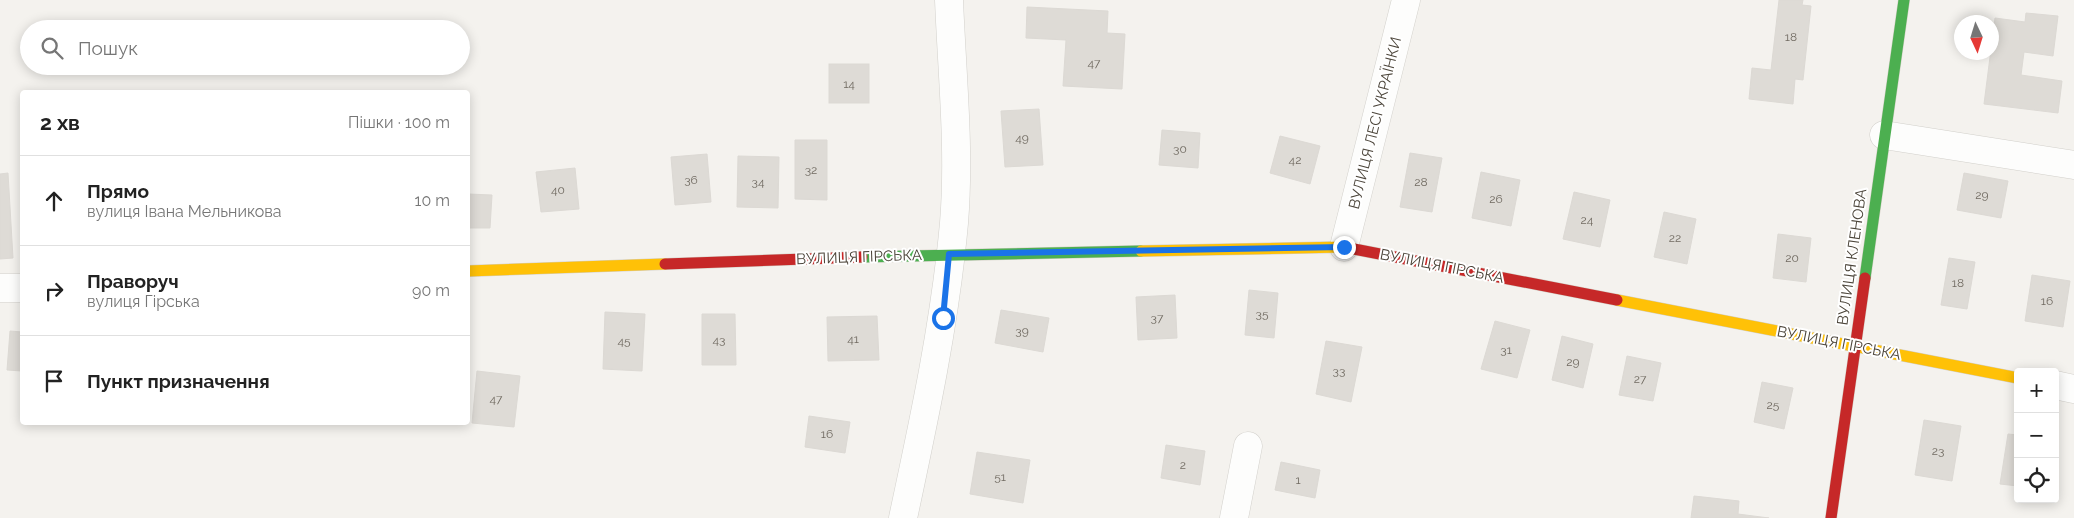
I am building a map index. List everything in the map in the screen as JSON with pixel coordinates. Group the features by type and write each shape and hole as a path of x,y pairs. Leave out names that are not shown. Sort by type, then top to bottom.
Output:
{"street":[{"path":"903,518 943,318 954,223 956,145 949,0"},
{"name":"ВУЛИЦЯ ЛЕСІ УКРАЇНКИ","path":"1344,247 1406,0"},
{"name":"ВУЛИЦЯ КЛЕНОВА","path":"1830,518 1904,0"},
{"path":"1884,135 2074,165"},
{"name":"ВУЛИЦЯ ГІРСЬКА","path":"470,271 949,254 1344,247 2014,377"},
{"path":"0,288 20,288"},
{"path":"2059,386 2074,389"},
{"path":"1234,518 1248,446"}],"building":[{"path":"1779,0 1803,0 1802,5 1811,6 1803,80 1795,79 1793,104 1749,99 1752,68 1771,70"},
{"path":"1027,7 1108,11 1107,33 1125,34 1122,89 1063,86 1066,40 1026,38"},
{"path":"2026,13 2058,16 2053,56 2024,52 2021,75 2062,81 2058,113 1984,104 1990,60 1999,60 1999,19 2025,22"},
{"path":"829,64 869,64 869,103 829,103"},
{"path":"1039,109 1043,165 1005,167 1001,111"},
{"path":"1162,130 1200,133 1198,168 1159,165"},
{"path":"1280,136 1320,146 1310,184 1270,173"},
{"path":"795,140 827,140 827,200 795,199"},
{"path":"1410,153 1442,158 1432,212 1400,207"},
{"path":"707,154 711,202 675,205 671,157"},
{"path":"738,156 779,157 778,208 737,207"},
{"path":"575,168 579,209 541,212 536,172"},
{"path":"1481,172 1520,180 1511,226 1472,218"},
{"path":"8,173 13,258 0,259 0,174"},
{"path":"1964,173 2008,181 2001,218 1957,210"},
{"path":"1574,192 1610,200 1600,247 1563,239"},
{"path":"470,194 492,195 490,228 470,228"},
{"path":"1664,212 1696,219 1687,264 1654,257"},
{"path":"1778,234 1811,238 1806,282 1773,278"},
{"path":"1949,258 1975,262 1967,309 1941,305"},
{"path":"2032,275 2070,281 2063,327 2025,321"},
{"path":"1249,290 1278,293 1274,338 1245,335"},
{"path":"1175,295 1177,338 1138,340 1136,297"},
{"path":"1001,310 1049,318 1043,352 995,343"},
{"path":"605,312 645,314 642,371 603,369"},
{"path":"702,314 735,314 736,365 702,365"},
{"path":"877,316 879,360 828,361 827,317"},
{"path":"1495,321 1530,330 1517,378 1481,369"},
{"path":"10,331 20,332 20,371 7,370"},
{"path":"1562,336 1593,344 1583,388 1552,380"},
{"path":"1326,341 1362,347 1351,402 1316,394"},
{"path":"1627,356 1661,363 1653,401 1619,395"},
{"path":"477,371 520,376 514,427 472,423"},
{"path":"1762,382 1793,388 1784,429 1754,422"},
{"path":"809,416 850,422 845,453 805,447"},
{"path":"1924,420 1961,426 1952,481 1915,475"},
{"path":"2008,434 2014,435 2014,486 2000,484"},
{"path":"1166,445 1205,451 1200,485 1161,478"},
{"path":"977,452 1030,460 1023,503 970,494"},
{"path":"1281,462 1320,470 1315,498 1275,490"},
{"path":"1694,496 1739,501 1738,514 1769,518 1691,518"}],"traffic: fast":[{"path":"1865,278 1904,0"},
{"path":"862,257 1141,251"}],"traffic: slow":[{"path":"1141,251 1344,247 1354,249"},
{"path":"470,271 665,264"},
{"path":"1617,300 2014,377"}],"traffic: jam":[{"path":"1354,249 1617,300"},
{"path":"665,264 862,257"},
{"path":"1831,518 1865,278"}],"route":[{"path":"943,318 949,254 1344,247"}]}
